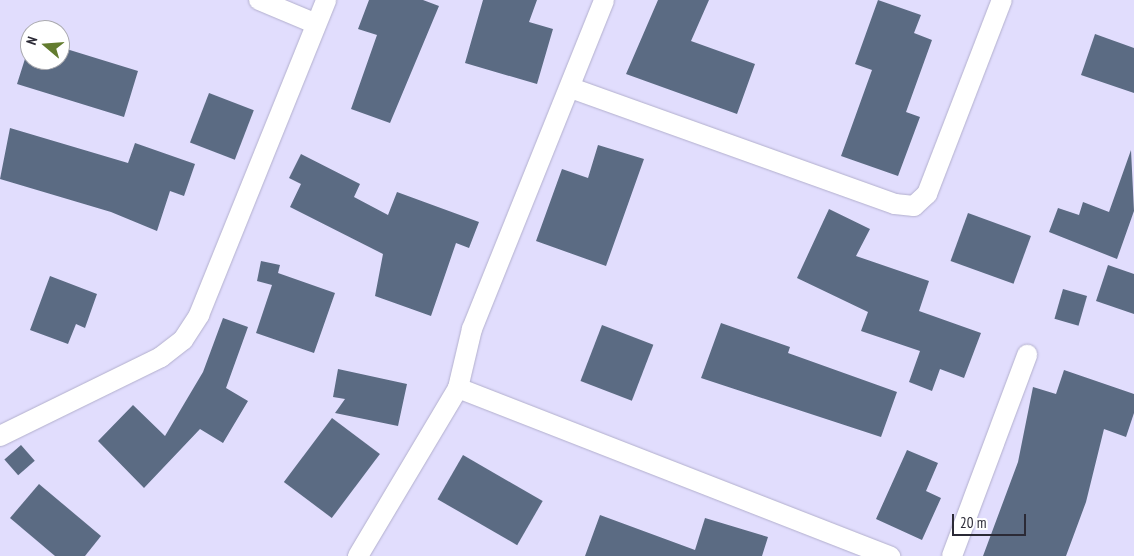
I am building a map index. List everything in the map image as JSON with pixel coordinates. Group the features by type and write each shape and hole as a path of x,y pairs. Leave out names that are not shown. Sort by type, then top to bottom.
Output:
{"street":[{"path":"259,0 314,23"},
{"path":"0,436 161,357 183,340 199,315 314,23 326,0"},
{"path":"358,556 458,388 472,329 571,88 604,0"},
{"path":"571,88 894,204 914,206 927,194 995,2"},
{"path":"952,556 1027,355"},
{"path":"458,388 890,556"}],"building":[{"path":"369,0 423,0 439,6 390,123 351,109 377,35 358,29"},
{"path":"483,0 537,0 529,22 553,29 537,84 465,63"},
{"path":"658,0 709,0 691,41 755,64 737,114 626,74"},
{"path":"878,0 921,15 914,33 932,40 906,112 920,117 898,176 841,156 872,70 855,64"},
{"path":"1095,34 1134,48 1134,93 1081,75"},
{"path":"70,50 138,71 124,117 17,84 21,70 70,70"},
{"path":"209,93 254,110 235,160 190,142"},
{"path":"10,128 128,163 135,143 195,164 184,196 170,191 157,231 111,212 0,179"},
{"path":"598,145 644,159 606,266 536,241 562,169 588,178"},
{"path":"1131,150 1134,211 1117,259 1049,232 1058,208 1079,215 1083,202 1109,212"},
{"path":"301,154 360,184 354,197 388,215 397,192 479,222 469,248 456,243 431,316 375,296 383,254 290,207 301,184 289,178"},
{"path":"829,209 870,229 856,256 929,281 919,311 981,333 964,378 940,369 932,391 909,382 920,351 861,331 868,312 797,278"},
{"path":"968,213 1031,236 1014,284 951,261"},
{"path":"261,261 280,265 278,273 335,293 314,353 256,333 272,285 257,281"},
{"path":"1108,265 1134,274 1134,314 1096,301"},
{"path":"50,276 97,294 85,328 76,324 68,344 30,330"},
{"path":"1063,289 1087,296 1078,326 1054,319"},
{"path":"223,318 248,327 226,388 248,401 223,443 200,429 144,488 98,441 133,405 165,436 203,372"},
{"path":"721,323 790,347 788,353 897,392 881,437 701,378"},
{"path":"602,325 653,345 632,401 580,381"},
{"path":"338,369 407,384 398,426 335,413 345,399 333,397"},
{"path":"1064,370 1134,394 1134,413 1126,437 1104,429 1086,502 1066,556 983,556 1018,462 1033,387 1056,394"},
{"path":"332,418 380,454 332,518 284,482"},
{"path":"21,445 35,461 18,475 4,459"},
{"path":"907,450 938,463 926,491 941,498 922,540 876,519"},
{"path":"463,455 543,501 517,545 438,499"},
{"path":"39,484 101,536 85,556 55,556 10,518"},
{"path":"600,515 695,550 705,518 768,537 762,556 585,556"}]}
